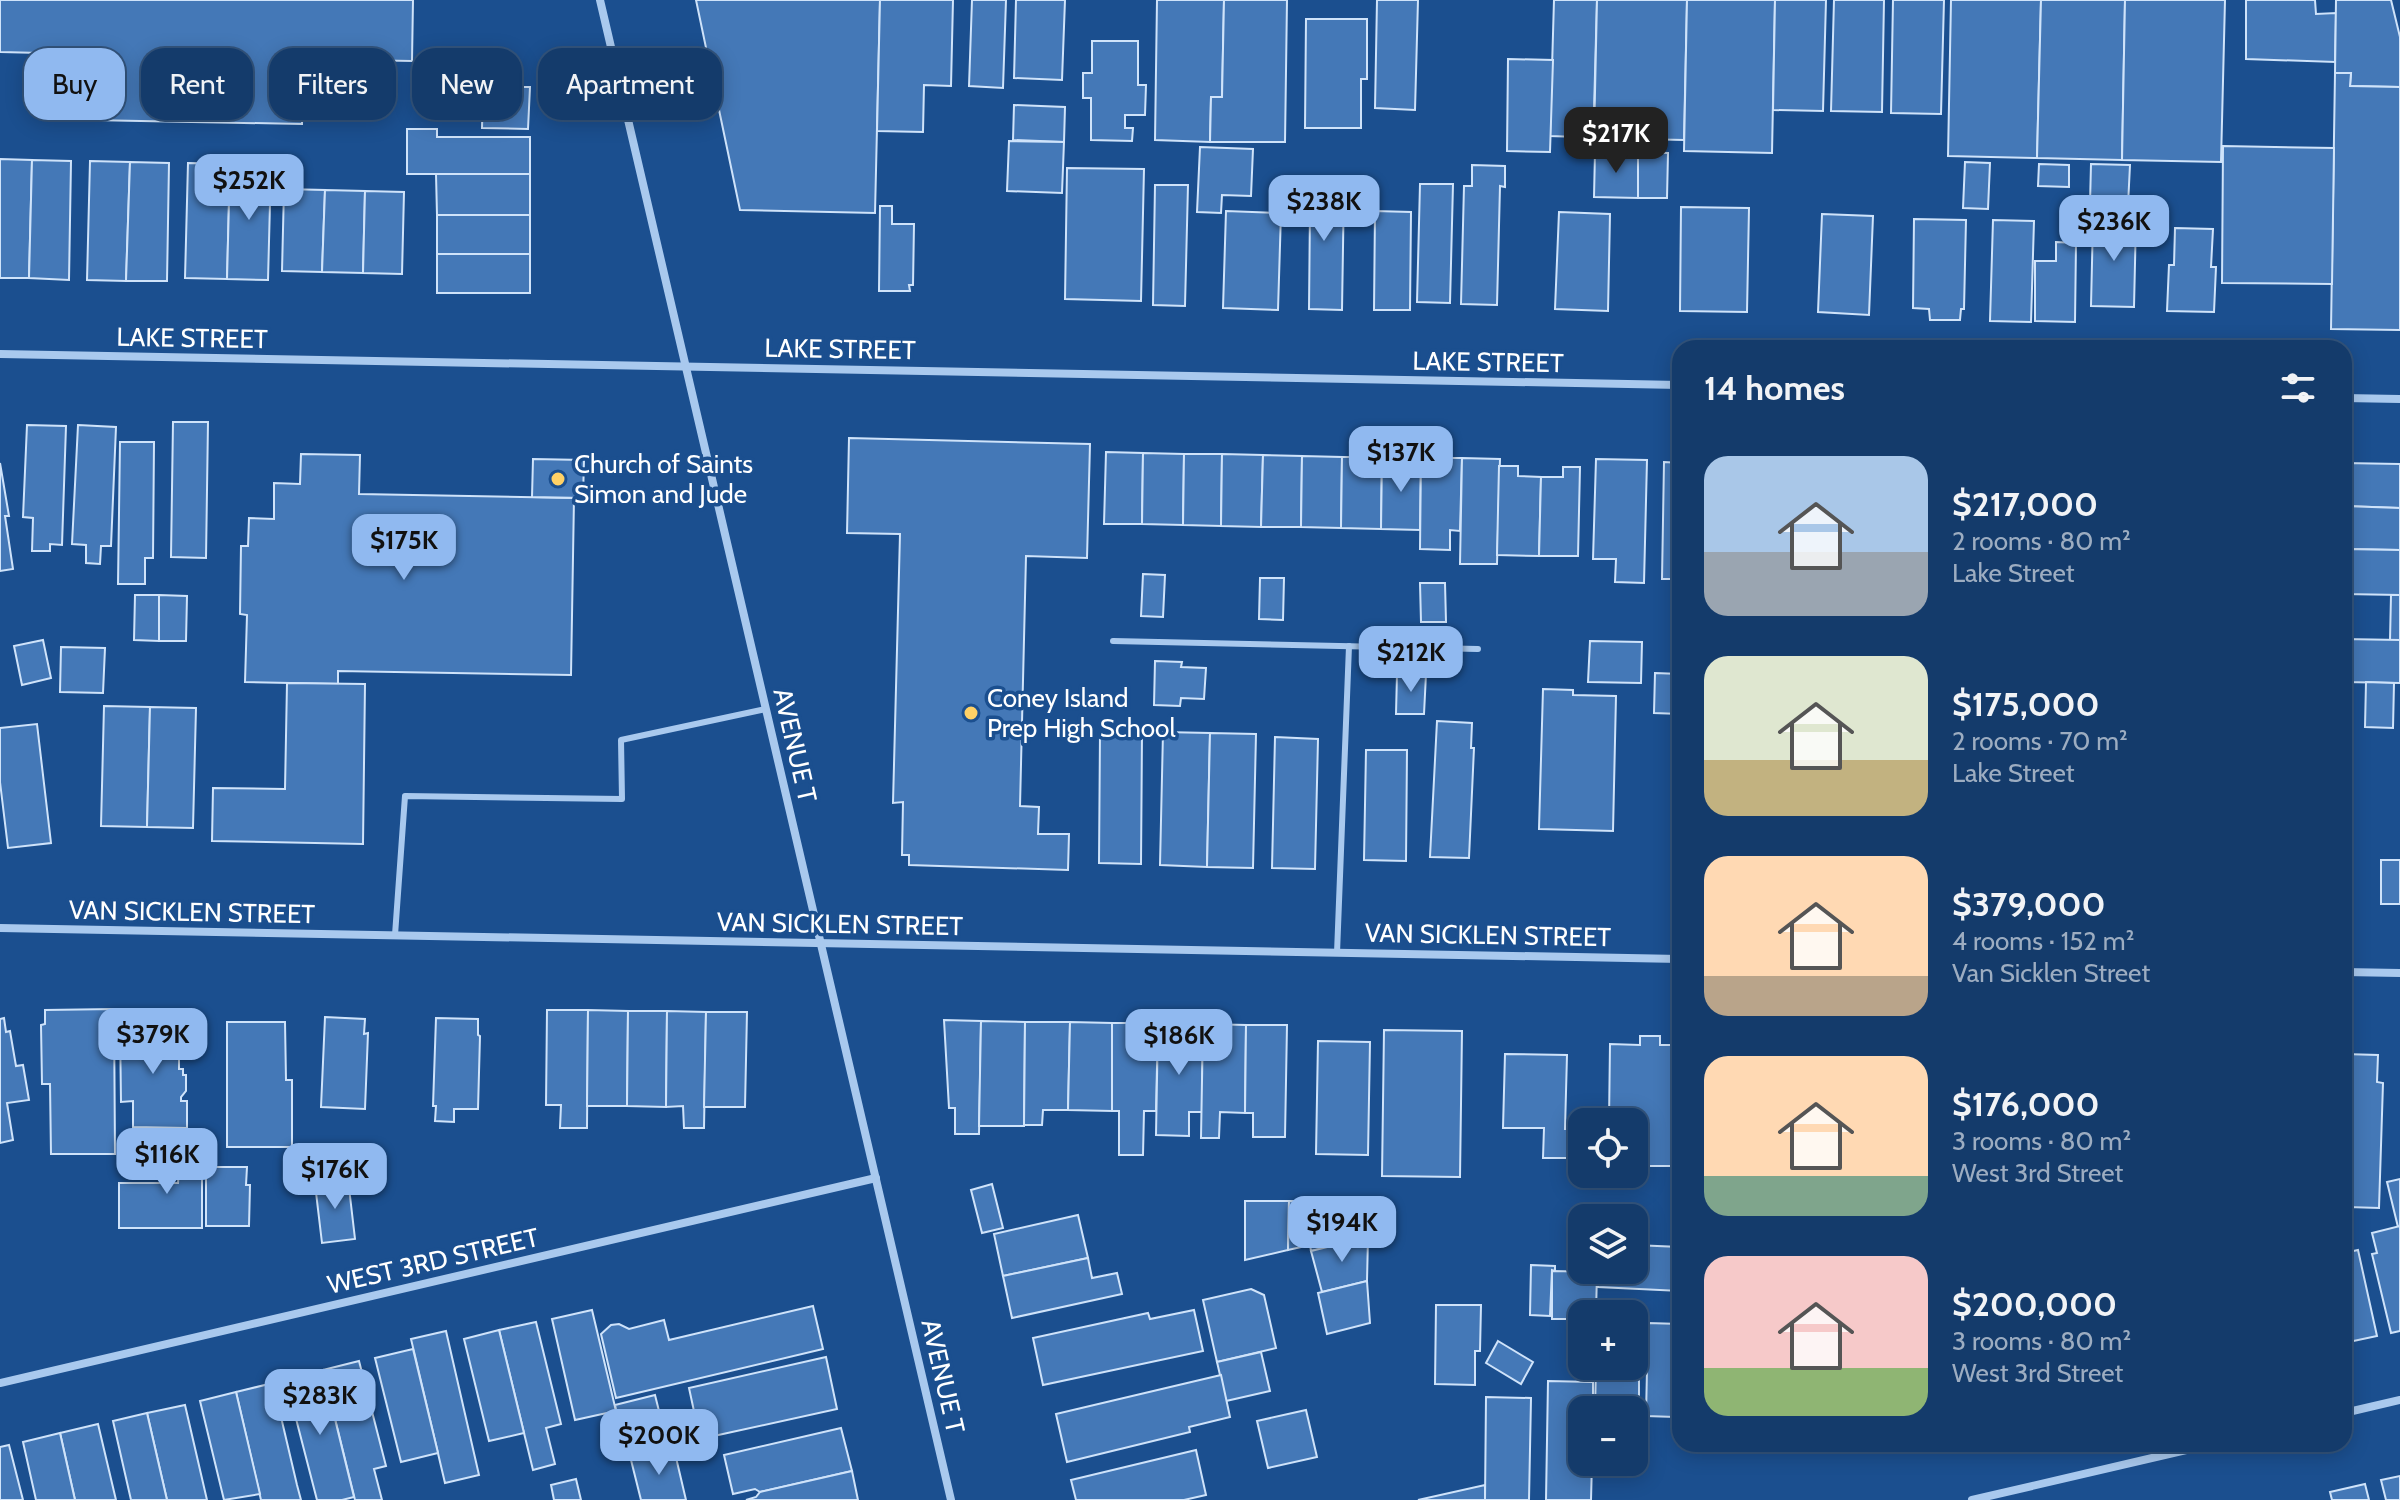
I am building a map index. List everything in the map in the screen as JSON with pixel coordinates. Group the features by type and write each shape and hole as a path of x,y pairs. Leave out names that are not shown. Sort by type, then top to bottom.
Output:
{"street":[{"name":"AVENUE T","path":"600,0 951,1500"},
{"name":"LAKE STREET","path":"0,354 1672,385"},
{"path":"2352,398 2400,399"},
{"name":"VAN SICKLEN STREET","path":"0,928 1672,959"},
{"path":"2352,972 2400,973"},
{"name":"WEST 3RD STREET","path":"0,1383 876,1178"},
{"path":"2352,1411 2400,1400"},
{"path":"1972,1500 2178,1452"}],"lane":[{"path":"1113,641 1478,649"},
{"path":"1337,953 1349,646"},
{"path":"395,935 405,796 622,799 621,740 766,709"}],"building":[{"path":"0,0 413,0 412,61 396,61 396,48 269,48 269,120 302,120 302,124 92,120 125,120 125,48 24,48 24,53 0,52"},
{"path":"696,0 880,0 875,213 740,210 721,120 722,48 706,48"},
{"path":"880,0 953,0 951,86 924,85 923,132 877,131"},
{"path":"972,0 1006,0 1003,88 969,86"},
{"path":"1016,0 1065,0 1062,80 1014,78"},
{"path":"1157,0 1224,0 1222,97 1211,97 1210,142 1155,140"},
{"path":"1224,0 1287,0 1285,142 1210,142 1211,97 1222,97"},
{"path":"1377,0 1418,0 1415,110 1375,108"},
{"path":"1554,0 1597,0 1594,111 1579,111 1578,137 1550,136"},
{"path":"1597,0 1687,0 1684,140 1594,138"},
{"path":"1687,0 1775,0 1772,153 1684,151"},
{"path":"1775,0 1826,0 1823,111 1773,110"},
{"path":"1834,0 1884,0 1882,112 1831,111"},
{"path":"1893,0 1944,0 1941,114 1891,113"},
{"path":"1951,0 2041,0 2037,158 1948,156"},
{"path":"2041,0 2125,0 2122,160 2037,158"},
{"path":"2125,0 2225,0 2221,162 2122,160"},
{"path":"2246,0 2315,0 2316,14 2336,13 2335,62 2246,59"},
{"path":"2336,0 2391,0 2400,37 2400,87 2350,86 2351,73 2335,73"},
{"path":"1306,19 1367,19 1367,79 1361,79 1361,128 1305,128"},
{"path":"1092,41 1138,41 1138,85 1146,85 1145,115 1125,115 1125,128 1133,128 1132,141 1091,140 1091,98 1083,98 1083,73 1092,73"},
{"path":"1508,59 1553,60 1550,152 1507,151"},
{"path":"2335,73 2351,73 2350,86 2400,87 2400,330 2331,329"},
{"path":"522,87 530,87 528,129 482,128 482,120 522,120"},
{"path":"1014,105 1065,107 1064,142 1013,140"},
{"path":"407,129 437,129 437,137 530,137 530,174 407,174"},
{"path":"1009,141 1064,142 1062,193 1007,191"},
{"path":"2223,146 2334,148 2332,284 2222,283"},
{"path":"1200,147 1253,149 1251,196 1222,195 1221,213 1197,212"},
{"path":"1595,152 1638,152 1638,198 1594,197"},
{"path":"1638,152 1668,153 1667,198 1638,198"},
{"path":"0,159 32,160 29,278 0,278"},
{"path":"32,160 71,161 69,280 29,278"},
{"path":"90,161 130,162 126,281 87,280"},
{"path":"130,162 169,163 167,281 126,281"},
{"path":"1965,162 1990,163 1988,209 1963,208"},
{"path":"188,163 230,164 227,279 185,278"},
{"path":"230,164 271,165 268,280 227,279"},
{"path":"2039,164 2069,165 2069,187 2038,186"},
{"path":"2091,164 2130,165 2128,205 2116,205 2115,220 2097,220 2098,204 2090,204"},
{"path":"1472,165 1505,166 1505,187 1500,186 1497,305 1461,304 1464,186 1472,186"},
{"path":"1067,168 1144,169 1141,301 1065,299"},
{"path":"436,174 530,174 530,215 437,215"},
{"path":"1295,184 1344,185 1342,310 1309,309 1310,209 1295,209"},
{"path":"1420,184 1453,184 1450,303 1417,302"},
{"path":"1155,185 1188,185 1185,306 1153,305"},
{"path":"284,189 325,190 322,272 282,271"},
{"path":"325,190 365,191 363,273 322,272"},
{"path":"365,191 404,192 402,274 363,273"},
{"path":"880,206 892,206 892,224 914,224 913,285 909,285 910,291 879,291"},
{"path":"1681,207 1749,208 1747,312 1680,311"},
{"path":"1226,211 1281,213 1278,310 1223,308"},
{"path":"1375,211 1411,212 1410,310 1374,310"},
{"path":"1559,212 1610,214 1608,311 1555,309"},
{"path":"1822,214 1873,216 1869,315 1818,312"},
{"path":"437,215 530,215 530,254 437,254"},
{"path":"1914,219 1966,220 1964,309 1961,309 1960,320 1930,320 1929,309 1913,308"},
{"path":"1993,220 2034,221 2031,322 1990,321"},
{"path":"2093,220 2136,220 2134,307 2091,306"},
{"path":"2175,228 2213,229 2211,267 2216,267 2214,312 2167,311 2169,265 2174,265"},
{"path":"2056,242 2076,243 2075,322 2035,321 2035,261 2056,261"},
{"path":"437,254 530,254 530,293 437,293"},
{"path":"173,422 208,422 206,558 171,557"},
{"path":"27,425 66,426 62,545 50,544 50,551 32,551 33,518 23,517"},
{"path":"78,425 116,427 111,546 101,546 100,564 86,563 86,545 72,544"},
{"path":"849,438 1090,444 1087,558 1026,556 1020,806 1039,807 1038,834 1069,834 1068,870 909,865 909,855 902,855 903,802 893,803 900,534 847,533"},
{"path":"120,442 154,442 153,558 145,558 145,584 118,584"},
{"path":"1106,452 1143,453 1142,524 1104,524"},
{"path":"1143,453 1184,454 1183,525 1142,524"},
{"path":"301,454 360,455 359,494 574,498 571,675 338,671 338,684 245,682 247,615 240,614 241,546 248,546 249,518 274,519 274,483 300,484"},
{"path":"1184,454 1222,454 1221,526 1183,525"},
{"path":"1222,454 1263,455 1261,527 1221,526"},
{"path":"1263,455 1302,456 1301,527 1261,527"},
{"path":"1302,456 1342,457 1341,528 1301,527"},
{"path":"1342,457 1382,457 1381,529 1341,528"},
{"path":"1382,457 1421,458 1420,530 1381,529"},
{"path":"1421,458 1462,458 1460,531 1450,530 1450,550 1420,549"},
{"path":"1462,458 1500,459 1497,564 1460,564"},
{"name":"Church of Saints Simon and Jude","path":"533,459 584,460 583,498 532,497"},
{"path":"1596,459 1647,460 1644,583 1615,582 1616,559 1593,559"},
{"path":"1664,462 1672,462 1672,579 1662,579"},
{"path":"0,463 9,516 5,516 13,569 0,571"},
{"path":"2352,463 2400,464 2400,508 2352,506"},
{"path":"1499,466 1518,466 1518,476 1541,477 1539,556 1497,555"},
{"path":"1563,467 1580,467 1578,556 1539,556 1541,477 1563,477"},
{"path":"2352,506 2400,508 2400,550 2352,549"},
{"path":"2352,549 2400,550 2400,595 2352,594"},
{"path":"1143,574 1165,575 1163,617 1141,616"},
{"path":"1260,578 1284,578 1283,620 1259,619"},
{"path":"1420,583 1445,583 1446,622 1421,622"},
{"path":"135,595 159,595 159,641 134,640"},
{"path":"159,595 187,596 186,641 159,641"},
{"path":"2391,595 2400,595 2400,640 2390,640"},
{"path":"2352,639 2400,640 2400,683 2352,682"},
{"path":"43,640 51,678 22,685 14,646"},
{"path":"1590,641 1642,642 1641,683 1588,682"},
{"path":"61,647 105,648 103,693 60,692"},
{"path":"1155,661 1182,662 1181,667 1206,668 1204,699 1181,698 1180,706 1154,705"},
{"path":"1655,673 1672,674 1672,714 1654,713"},
{"path":"1397,674 1426,674 1424,714 1396,714"},
{"path":"2366,682 2394,683 2393,728 2365,727"},
{"path":"287,683 365,684 363,844 212,841 213,788 285,789"},
{"path":"1543,689 1573,690 1573,695 1616,696 1613,831 1539,829"},
{"path":"104,706 150,707 147,827 101,826"},
{"path":"150,707 196,708 193,828 147,827"},
{"path":"1437,721 1472,723 1471,748 1474,748 1469,858 1430,857"},
{"path":"37,724 51,843 8,848 0,782 0,728"},
{"path":"1163,732 1210,733 1207,867 1160,865"},
{"path":"1100,733 1142,734 1141,864 1099,863"},
{"path":"1210,733 1256,734 1253,868 1207,867"},
{"path":"1275,737 1318,739 1315,869 1272,868"},
{"path":"1366,750 1407,750 1406,861 1364,860"},
{"path":"2381,860 2400,860 2400,904 2381,904"},
{"path":"114,1009 115,1154 51,1154 50,1084 42,1084 41,1025 45,1024 45,1010"},
{"path":"547,1010 588,1010 587,1128 560,1128 561,1105 546,1105"},
{"path":"588,1010 628,1011 627,1106 587,1106"},
{"path":"628,1011 667,1011 666,1107 627,1106"},
{"path":"667,1011 706,1012 704,1128 684,1128 683,1106 666,1107"},
{"path":"706,1012 747,1012 745,1107 704,1107"},
{"path":"325,1017 365,1019 364,1034 368,1033 365,1109 321,1107"},
{"path":"4,1018 6,1032 10,1031 16,1066 23,1065 29,1100 7,1103 13,1140 0,1143 0,1019"},
{"path":"436,1018 478,1019 478,1109 454,1109 454,1122 435,1121"},
{"path":"944,1020 981,1021 979,1134 955,1134 955,1108 949,1108"},
{"path":"981,1021 1025,1022 1024,1126 979,1126"},
{"path":"227,1022 285,1022 286,1080 292,1080 292,1147 227,1147"},
{"path":"1025,1022 1070,1022 1068,1110 1043,1110 1042,1125 1024,1125"},
{"path":"1070,1022 1112,1023 1112,1111 1068,1110"},
{"path":"1112,1023 1158,1023 1156,1111 1144,1111 1143,1155 1119,1155 1119,1111 1112,1111"},
{"path":"1158,1023 1203,1024 1202,1112 1189,1112 1189,1136 1156,1135"},
{"path":"1203,1024 1246,1025 1245,1113 1220,1112 1219,1138 1201,1138"},
{"path":"120,1025 179,1025 179,1069 183,1069 183,1075 186,1075 186,1091 181,1101 187,1101 187,1128 133,1127 133,1101 121,1102"},
{"path":"1246,1025 1287,1025 1285,1137 1253,1137 1253,1113 1245,1113"},
{"path":"1384,1030 1462,1031 1460,1177 1382,1176"},
{"path":"1640,1036 1660,1036 1660,1045 1672,1045 1672,1166 1648,1166 1648,1108 1609,1108 1610,1044 1640,1045"},
{"path":"1318,1041 1370,1042 1368,1155 1316,1154"},
{"path":"1505,1054 1567,1055 1565,1129 1568,1129 1568,1158 1543,1158 1544,1128 1503,1128"},
{"path":"2352,1054 2378,1055 2377,1082 2383,1083 2379,1208 2352,1207"},
{"path":"181,1138 202,1138 202,1228 119,1228 119,1183 178,1183"},
{"path":"206,1167 247,1167 249,1226 206,1226"},
{"path":"348,1179 355,1239 322,1243 315,1184"},
{"path":"2400,1179 2400,1226 2398,1227 2387,1182"},
{"path":"992,1184 1003,1228 982,1233 971,1190"},
{"path":"1245,1201 1289,1201 1288,1250 1245,1260"},
{"path":"1289,1201 1329,1202 1329,1215 1370,1215 1370,1233 1355,1233 1355,1241 1311,1251 1310,1245 1288,1250"},
{"path":"1078,1215 1088,1258 1003,1276 994,1234"},
{"path":"2400,1226 2400,1331 2391,1333 2372,1254 2377,1253 2372,1233"},
{"path":"1368,1237 1367,1281 1322,1292 1311,1251"},
{"path":"1648,1246 1672,1247 1672,1291 1598,1287 1598,1284 1648,1284"},
{"path":"2358,1250 2377,1336 2352,1341 2352,1251"},
{"path":"1088,1258 1092,1278 1117,1273 1122,1294 1012,1318 1003,1276"},
{"path":"1531,1265 1555,1266 1555,1271 1552,1270 1550,1316 1530,1315"},
{"path":"1552,1271 1568,1271 1568,1284 1597,1284 1596,1300 1568,1300 1568,1319 1552,1319"},
{"path":"1367,1281 1370,1323 1327,1334 1318,1293"},
{"path":"1251,1289 1264,1295 1276,1348 1217,1362 1203,1300"},
{"path":"1436,1305 1481,1305 1480,1351 1475,1351 1475,1385 1435,1384"},
{"path":"813,1306 823,1349 616,1398 601,1334 611,1325 619,1324 629,1329 664,1320 669,1340"},
{"path":"592,1310 616,1411 575,1420 552,1319"},
{"path":"1194,1310 1203,1351 1043,1385 1033,1338 1148,1313 1150,1319"},
{"path":"536,1322 561,1424 546,1428 555,1464 533,1470 499,1330"},
{"path":"1648,1323 1672,1324 1672,1417 1648,1416"},
{"path":"499,1330 524,1433 489,1441 464,1339"},
{"path":"446,1331 479,1475 445,1483 411,1339"},
{"path":"1498,1341 1533,1362 1521,1384 1486,1363"},
{"path":"413,1349 438,1453 401,1462 375,1358"},
{"path":"1261,1352 1270,1391 1226,1401 1217,1362"},
{"path":"826,1357 837,1409 700,1439 689,1388"},
{"path":"359,1361 386,1466 374,1469 382,1500 355,1500 323,1370"},
{"path":"323,1370 354,1497 342,1500 317,1500 286,1380"},
{"path":"1221,1375 1230,1417 1189,1427 1190,1432 1067,1462 1056,1414"},
{"path":"1596,1380 1639,1380 1639,1396 1595,1396"},
{"path":"1548,1381 1593,1382 1593,1396 1568,1396 1568,1476 1592,1476 1591,1500 1546,1500"},
{"path":"273,1383 301,1500 261,1500 236,1392"},
{"path":"236,1392 260,1494 224,1500 200,1401"},
{"path":"655,1395 665,1435 624,1445 615,1405"},
{"path":"1486,1397 1531,1398 1529,1500 1485,1500"},
{"path":"185,1405 207,1500 167,1500 147,1413"},
{"path":"1306,1410 1317,1457 1268,1468 1257,1421"},
{"path":"147,1413 167,1500 131,1500 113,1421"},
{"path":"98,1424 116,1500 75,1500 60,1433"},
{"path":"841,1428 852,1471 760,1492 755,1489 733,1494 724,1455"},
{"path":"60,1433 75,1500 36,1500 23,1442"},
{"path":"9,1445 23,1500 0,1500 0,1447"},
{"path":"674,1449 686,1500 641,1500 631,1460"},
{"path":"1196,1450 1206,1495 1184,1500 1076,1500 1071,1480"},
{"path":"852,1471 858,1500 746,1500 760,1492"},
{"path":"2400,1476 2400,1500 2386,1500 2381,1480"},
{"path":"576,1479 581,1500 554,1500 551,1485"},
{"path":"2365,1484 2369,1500 2332,1500 2330,1492"},
{"path":"1485,1485 1485,1500 1418,1500"}],"place":[{"name":"Church of Saints Simon and Jude","path":"558,479"},
{"name":"Coney Island Prep High School","path":"971,713"}]}
